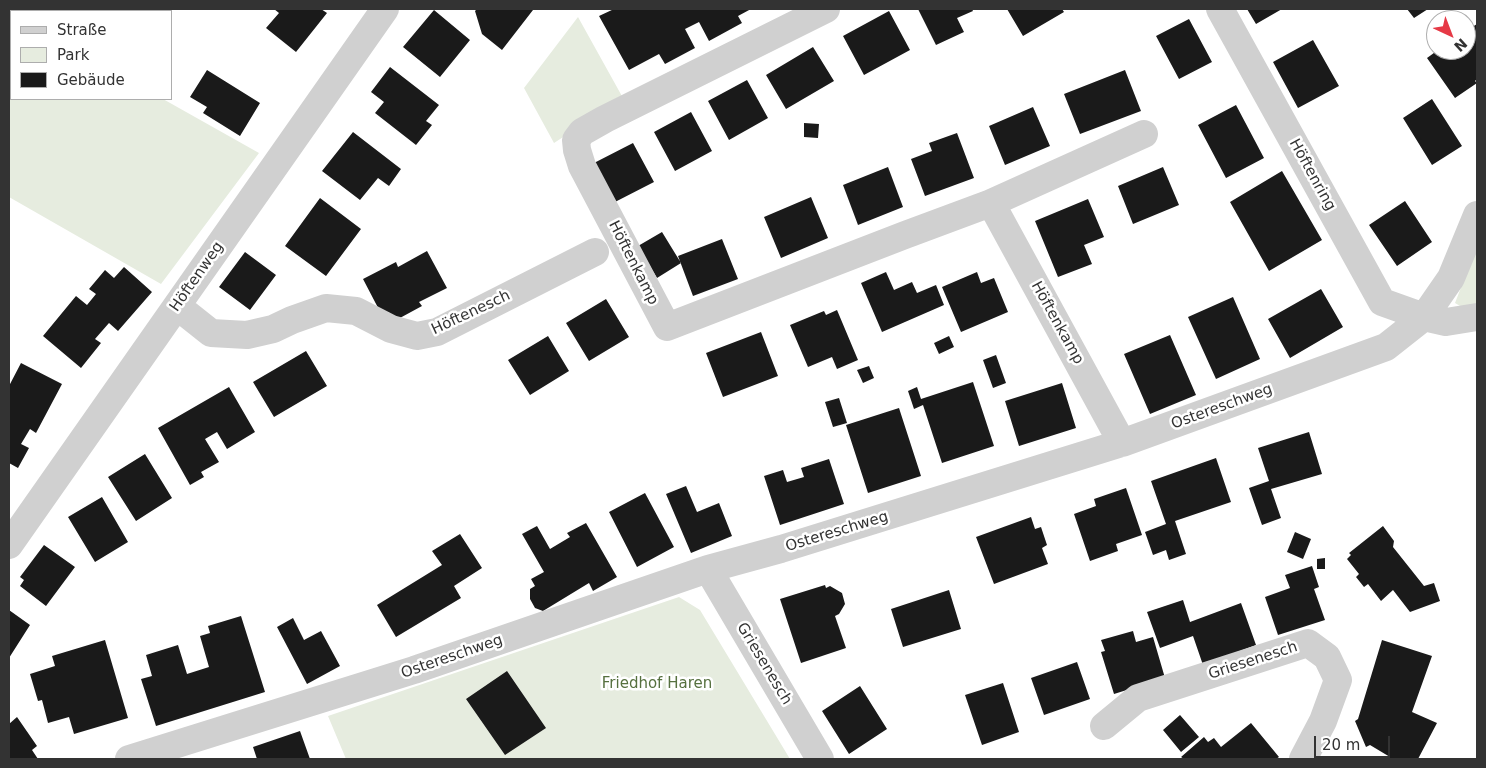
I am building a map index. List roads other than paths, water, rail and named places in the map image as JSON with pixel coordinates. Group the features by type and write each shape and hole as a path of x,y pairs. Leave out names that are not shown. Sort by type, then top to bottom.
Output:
{"street":[{"name":"Höftenweg","path":"9,545 385,9"},
{"name":"Höftenkamp","path":"826,9 605,119 582,132 576,140 582,166 667,327 905,234 991,203 1144,134"},
{"name":"Höftenring","path":"1220,9 1382,302 1424,317 1446,322 1477,317"},
{"name":"Höftenkamp","path":"991,203 1122,444"},
{"name":"Ostereschweg","path":"129,759 414,670 708,569 781,549 1122,444 1386,347 1424,317 1452,278 1477,215"},
{"name":"Höftenesch","path":"177,306 211,333 247,335 272,329 326,308 356,311 391,329 416,336 437,332 595,252"},
{"name":"Griesenesch","path":"708,569 820,759"},
{"name":"Griesenesch","path":"1104,726 1138,698 1308,644 1327,657 1338,680 1323,721 1303,759"}],"park label":[{"name":"Friedhof Haren","path":"657,684"}]}
